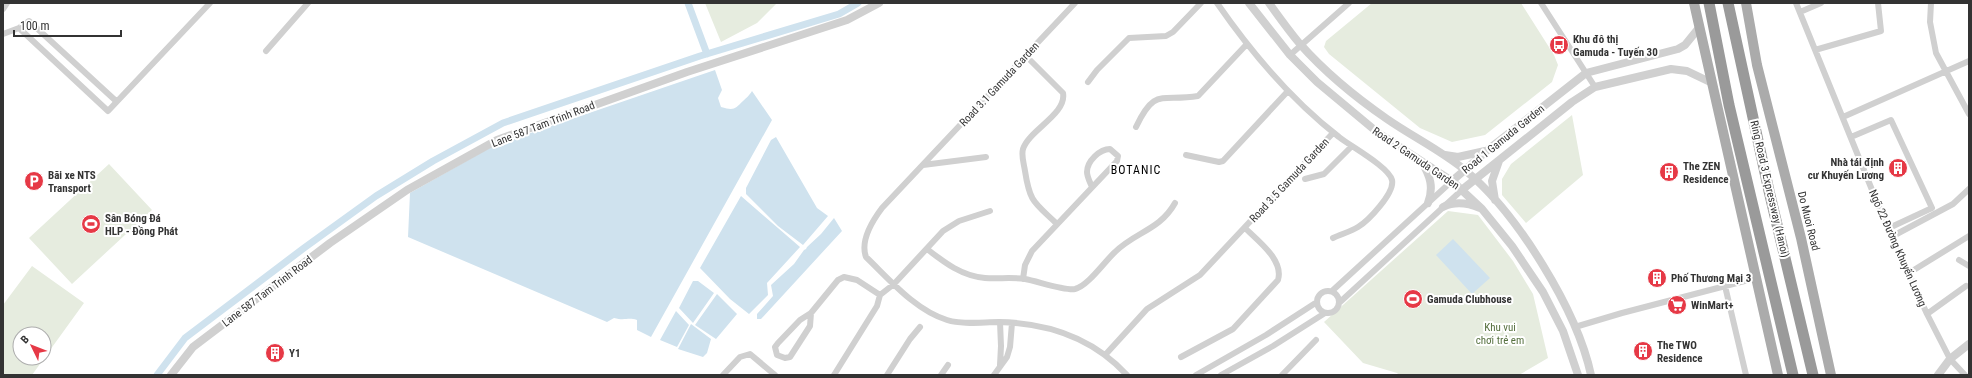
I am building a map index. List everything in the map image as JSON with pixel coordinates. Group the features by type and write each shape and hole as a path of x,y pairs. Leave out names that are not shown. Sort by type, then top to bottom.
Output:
{"highway":[{"name":"Ring Road 3 Expressway (Hanoi)","path":"1709,3 1729,105 1793,375"},
{"name":"Ring Road 3 Expressway (Hanoi)","path":"1728,3 1769,191 1813,375"}],"main road":[{"path":"1694,3 1698,29 1778,375"},
{"name":"Do Muoi Road","path":"1746,3 1757,65 1801,238 1831,375"}],"street":[{"path":"3,9 7,3"},
{"path":"19,28 108,111 210,3"},
{"path":"266,51 308,3"},
{"name":"Lane 587 Tam Trinh Road","path":"171,375 193,347 338,237 407,190 497,140 687,72 847,20 879,3"},
{"name":"Road 3.1 Gamuda Garden","path":"1075,3 874,218 865,244 864,252 866,257 913,301 948,320 1033,324 1070,334 1106,354 1127,375"},
{"path":"1088,82 1097,70 1129,38 1166,36 1172,32 1201,3"},
{"path":"1136,127 1143,111 1152,101 1160,98 1198,96 1246,45 1217,3"},
{"name":"Road 2 Gamuda Garden","path":"1249,3 1290,55 1311,77 1377,132 1463,189 1482,209 1512,246 1543,292 1563,331 1578,375"},
{"name":"Road 2 Gamuda Garden","path":"1269,3 1300,44 1328,71 1387,119 1465,170 1495,201"},
{"path":"1290,55 1300,44 1349,3"},
{"path":"1541,3 1595,87"},
{"name":"Ngõ 22 Đường Khuyến Lương","path":"1796,3 1889,228 1927,314 1950,360 1965,375"},
{"path":"1800,12 1821,3"},
{"path":"1815,50 1881,31 1878,3"},
{"path":"1931,3 1932,37 1936,53 1944,71 1969,114"},
{"path":"3,34 19,28 29,21 116,101"},
{"name":"Road 1 Gamuda Garden","path":"1332,291 1489,149 1586,73 1678,49 1685,45 1698,29"},
{"name":"Road 3.5 Gamuda Garden","path":"1246,45 1288,91 1333,133 1385,170 1392,179 1393,184 1386,199 1363,224 1332,238"},
{"path":"56,62 64,53"},
{"path":"1026,56 1058,87 1063,93 1064,98 1060,108 1028,143 1023,153 1030,196 1034,203 1057,224"},
{"path":"1843,117 1969,61"},
{"name":"Road 1 Gamuda Garden","path":"1339,302 1463,189 1572,102 1595,87 1671,69 1687,71 1710,82"},
{"path":"1186,155 1219,162 1223,161 1288,91"},
{"path":"1851,136 1891,120 1932,208 1889,228"},
{"name":"Road 3.5 Gamuda Garden","path":"1106,354 1147,309 1200,275 1333,133"},
{"name":"Road 3.5 Gamuda Garden","path":"1305,179 1317,177 1329,170 1351,147"},
{"path":"1023,279 1025,265 1032,251 1117,161 1118,156 1110,149 1100,152 1088,165 1087,172 1092,187"},
{"path":"1443,155 1458,157 1489,149"},
{"path":"924,165 986,157"},
{"path":"1500,159 1492,181 1495,201 1523,236 1554,284 1575,327 1591,375"},
{"path":"1422,161 1431,182 1431,195 1428,203"},
{"path":"1893,236 1953,204 1969,190"},
{"path":"927,249 944,262 969,275 984,278 1023,279 1074,289 1084,285 1123,245 1158,225 1171,211 1175,203"},
{"path":"1443,207 1449,204 1461,203 1482,209"},
{"path":"834,375 877,306 880,295 894,284 950,226 990,211"},
{"name":"Road 3.5 Gamuda Garden","path":"1180,357 1233,329 1278,280 1280,274 1277,264 1263,245 1245,228"},
{"path":"1909,273 1969,236"},
{"path":"1959,260 1969,266"},
{"path":"811,313 810,326 790,357 785,358 777,355 775,347 778,343 800,320 811,313 838,280 844,277 856,280 880,295"},
{"path":"1563,331 1622,313 1756,278"},
{"path":"1725,286 1746,375"},
{"path":"1927,314 1968,287"},
{"path":"1196,375 1266,335 1317,302 1322,293 1332,291 1336,294 1339,302 1335,310 1325,313 1273,346 1221,375"},
{"path":"1317,302 1321,311 1325,313"},
{"path":"1000,322 1002,346 1000,365"},
{"path":"994,375 1007,357 1010,347 1012,323"},
{"path":"887,375 910,339 920,327"},
{"path":"1266,335 1273,346"},
{"path":"1282,375 1316,340"},
{"path":"1938,375 1950,360 1969,344"},
{"path":"723,375 740,357 750,354 775,375"},
{"path":"941,375 948,365"}],"green space":[{"path":"705,3 777,3 757,23 721,42"},
{"path":"1372,3 1521,3 1554,55 1558,65 1552,82 1485,135 1452,142 1420,128 1329,54 1324,47 1326,41"},
{"path":"1572,115 1583,175 1526,223 1502,195 1502,179 1511,164"},
{"name":"Sân Bóng Đá HLP - Đồng Phát","path":"109,164 152,210 72,284 29,238"},
{"name":"Gamuda Clubhouse","path":"1448,211 1478,215 1513,261 1533,294 1548,358 1519,375 1399,375 1397,373 1363,363 1324,322"},
{"path":"32,266 84,303 52,347 52,326 12,326 12,366 38,366 32,375 3,375 3,305"}],"water":[{"path":"715,70 722,90 718,98 721,107 732,109 736,107 752,91 772,120 651,337 637,330 637,320 614,318 607,322 408,237 410,193 493,146"},
{"path":"776,137 817,208 828,216 803,245 778,226 746,194 746,188 771,140"},
{"path":"741,196 800,247 767,283 768,295 749,314 730,299 700,268"},
{"path":"834,218 842,231 761,319 757,319 757,314 773,296 771,285 794,264 804,250 821,234"},
{"path":"1453,239 1490,278 1472,294 1436,255"},
{"path":"693,281 698,281 714,293 693,323 679,308"},
{"path":"717,294 737,314 716,339 695,325"},
{"path":"676,311 689,325 677,347 660,340"},
{"path":"691,324 711,339 707,353 703,357 678,349"}],"waterway":[{"path":"688,3 707,54"},
{"path":"157,375 185,338 304,248 376,196 433,161 503,123 700,56 839,14 858,3"}],"place":[{"name":"Khu đô thị Gamuda - Tuyến 30","path":"1559,45"},
{"name":"Nhà tái định cư Khuyến Lương","path":"1898,168"},
{"name":"The ZEN Residence","path":"1669,172"},
{"name":"Bãi xe NTS Transport","path":"34,181"},
{"name":"Sân Bóng Đá HLP - Đồng Phát","path":"91,224"},
{"name":"Phố Thương Mại 3","path":"1657,278"},
{"name":"Gamuda Clubhouse","path":"1413,299"},
{"name":"WinMart+","path":"1677,305"},
{"name":"The TWO Residence","path":"1643,351"},
{"name":"Y1","path":"275,353"}],"district":[{"name":"BOTANIC","path":"1136,170"}],"park label":[{"name":"Khu vui chơi trẻ em","path":"1500,333"}]}
